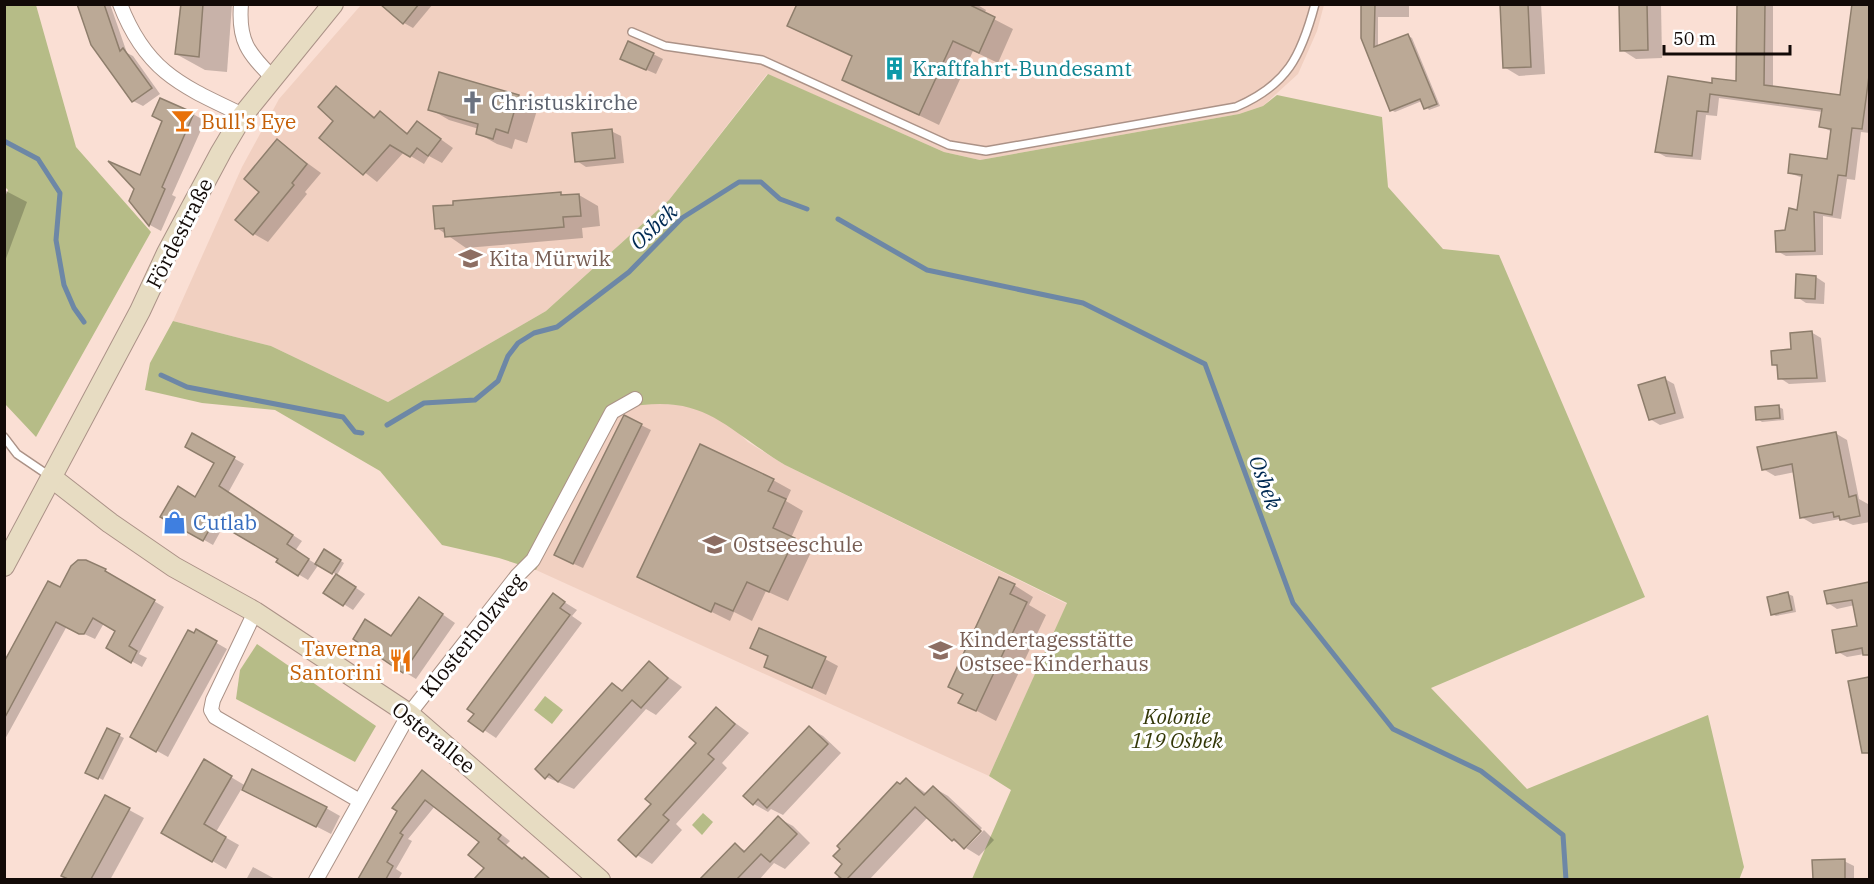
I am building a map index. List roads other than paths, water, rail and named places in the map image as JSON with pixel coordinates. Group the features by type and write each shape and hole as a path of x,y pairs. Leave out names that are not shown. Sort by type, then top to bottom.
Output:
{"street":[{"path":"120,4 129,28 148,58 178,84 243,115"},
{"path":"241,4 239,23 244,44 253,59 273,78"},
{"name":"Fördestraße","path":"4,566 140,311 194,203 243,115 333,4"},
{"name":"Klosterholzweg","path":"316,878 358,800 409,714 517,576 533,560 612,412 635,399"},
{"name":"Osterallee","path":"51,477 110,523 174,567 255,612 409,714 600,879"},
{"path":"255,612 213,700 211,710 215,717 358,800"}],"lane":[{"path":"632,32 665,46 762,60 949,145 986,151 1181,118 1246,103 1277,84 1290,68 1309,27 1315,4"},
{"path":"4,437 17,454 51,477"}],"waterway":[{"name":"Osbek","path":"4,141 38,159 60,193 56,240 64,285 74,308 84,322"},
{"name":"Osbek","path":"387,425 424,403 475,400 498,381 508,356 518,343 534,333 557,327 629,272 682,218 739,182 761,182 780,199 807,209"},
{"name":"Osbek","path":"838,219 927,270 1083,303 1205,364 1293,603 1393,729 1481,771 1563,835 1566,880"},
{"name":"Osbek","path":"161,375 187,387 343,417 355,432 362,433"}],"place":[{"name":"Kraftfahrt-Bundesamt","path":"894,68"},
{"name":"Christuskirche","path":"473,102"},
{"name":"Bull's Eye","path":"183,121"},
{"name":"Kita Mürwik","path":"471,258"},
{"name":"Cutlab","path":"175,522"},
{"name":"Ostseeschule","path":"715,544"},
{"name":"Kindertagesstätte Ostsee-Kinderhaus","path":"941,651"},
{"name":"Taverna Santorini","path":"400,660"}],"park label":[{"name":"Kolonie 119 Osbek","path":"1177,728"}]}
